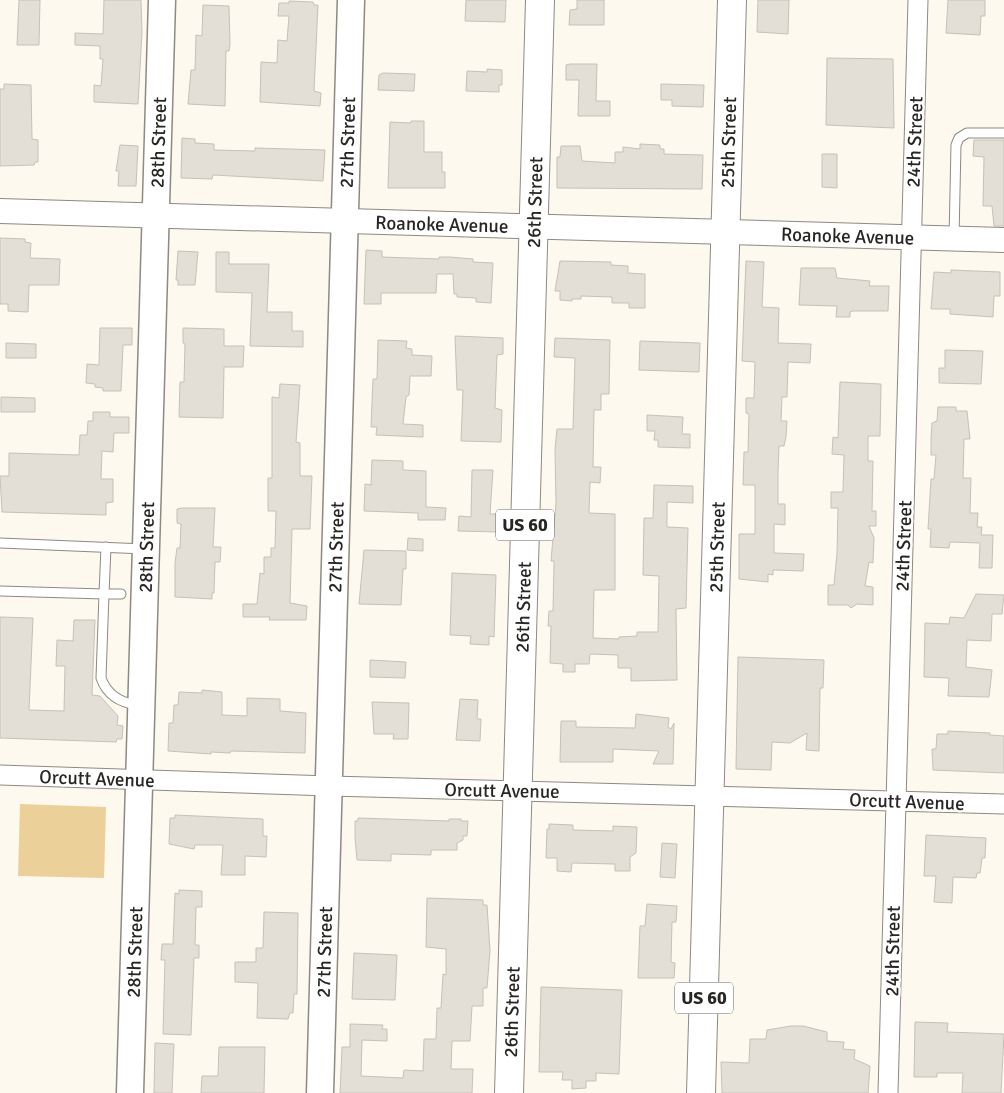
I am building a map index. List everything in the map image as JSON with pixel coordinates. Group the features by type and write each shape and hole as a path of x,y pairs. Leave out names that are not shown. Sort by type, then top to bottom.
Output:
{"main road":[{"name":"28th Street","path":"130,1093 162,0"},
{"name":"27th Street","path":"320,1093 352,0"},
{"name":"26th Street","path":"509,1093 540,0"},
{"name":"25th Street","path":"701,1093 732,0"}],"street":[{"name":"24th Street","path":"888,1093 918,0"},
{"name":"Roanoke Avenue","path":"0,211 1004,240"},
{"name":"Orcutt Avenue","path":"0,775 1004,804"}],"lane":[{"path":"954,238 956,145 959,138 967,133 1004,133"},
{"path":"0,543 146,549"},
{"path":"106,547 101,678 104,686 119,700 141,706"},
{"path":"0,591 121,594"}],"shaded area":[{"path":"20,804 106,807 104,878 18,876"}],"building":[{"path":"19,0 40,0 39,45 17,45"},
{"path":"104,0 141,0 142,32 138,104 94,102 94,85 101,86 103,59 100,59 100,46 75,45 75,33 103,34"},
{"path":"466,0 506,0 505,22 465,21"},
{"path":"577,0 604,0 604,25 569,25 570,10 577,9"},
{"path":"758,0 789,0 788,34 757,32"},
{"path":"948,0 985,0 985,16 981,16 980,35 946,33"},
{"path":"289,1 313,2 314,5 318,5 314,91 321,93 320,106 260,102 261,62 277,63 278,40 287,41 289,16 278,16 279,3 289,3"},
{"path":"203,5 229,6 230,45 229,51 226,51 225,106 188,104 191,70 195,70 196,35 202,36"},
{"path":"827,58 893,59 894,128 826,125"},
{"path":"597,64 596,101 610,101 610,116 578,116 579,80 566,80 566,65"},
{"path":"487,69 502,70 502,85 499,85 499,92 466,91 467,71 487,72"},
{"path":"383,73 415,74 414,91 378,90 379,75"},
{"path":"4,84 31,85 32,139 38,140 38,162 35,162 34,165 0,166 0,89 4,89"},
{"path":"661,84 704,85 703,107 672,106 672,100 661,100"},
{"path":"411,121 424,121 424,152 442,152 442,172 445,172 445,188 388,188 390,122 411,123"},
{"path":"182,138 195,139 195,143 214,144 214,150 255,151 255,148 325,150 323,181 213,175 212,179 181,178"},
{"path":"974,140 1004,140 1004,226 994,226 992,206 983,206 984,157 973,156"},
{"path":"640,144 660,145 660,149 664,149 664,154 703,155 702,189 557,188 557,157 560,157 561,146 580,146 582,161 615,163 615,152 623,152 623,147 640,149"},
{"path":"120,145 138,146 136,186 118,186 119,171 116,171"},
{"path":"822,154 837,154 837,188 822,187"},
{"path":"0,238 25,239 25,242 31,243 30,258 60,259 59,285 29,285 28,312 8,311 8,304 0,304"},
{"path":"366,250 382,251 382,257 439,259 439,257 450,257 473,259 473,262 493,263 491,303 476,302 476,298 457,297 457,294 454,294 453,274 437,274 436,293 381,293 381,304 364,304"},
{"path":"178,251 198,252 195,285 178,285 178,280 176,280"},
{"path":"216,252 229,252 229,264 269,264 267,312 292,312 292,331 303,331 303,347 250,346 252,293 216,292"},
{"path":"560,261 611,262 611,265 628,266 628,273 645,274 645,308 629,308 629,303 612,303 612,297 581,296 581,299 572,299 572,301 560,300 560,291 555,291"},
{"path":"746,261 764,262 762,307 779,308 778,343 811,344 810,363 788,362 787,397 782,397 781,421 787,421 786,437 784,446 779,446 778,472 778,504 785,504 785,525 774,524 774,553 804,554 803,571 773,570 773,575 768,574 768,582 739,579 739,534 755,534 755,485 743,485 744,452 748,452 749,414 746,413 746,398 754,398 755,362 742,361"},
{"path":"801,268 835,268 837,278 870,281 869,286 889,286 888,311 853,311 850,312 850,317 836,317 837,306 799,305"},
{"path":"951,270 1000,272 1000,296 994,296 993,317 950,314 950,309 931,309 934,272 951,273"},
{"path":"100,328 132,328 132,345 123,345 121,391 103,391 103,388 95,387 95,384 86,383 87,364 99,365"},
{"path":"183,328 224,329 224,346 244,346 243,367 224,367 223,418 179,417 180,382 184,382 185,344 183,343"},
{"path":"455,336 503,338 503,354 497,355 495,408 502,410 501,442 461,441 463,390 457,390"},
{"path":"555,338 610,340 609,394 601,394 601,410 594,410 593,467 601,467 600,483 590,482 589,513 615,514 615,590 594,590 593,638 619,639 619,637 637,636 637,632 658,632 659,576 643,575 644,518 653,518 654,485 693,486 693,503 667,502 667,527 688,528 686,608 676,609 677,680 631,681 631,668 618,668 618,655 590,654 589,664 575,664 575,672 563,672 563,664 550,663 551,626 548,626 549,611 553,611 554,561 551,561 556,503 555,449 557,429 573,429 575,358 554,357"},
{"path":"378,340 407,341 406,348 412,349 412,355 432,356 431,376 410,376 409,395 406,397 403,424 423,425 423,437 376,435 377,427 371,427 373,379 377,379"},
{"path":"640,341 700,343 699,372 639,370"},
{"path":"6,343 36,344 36,358 6,358"},
{"path":"945,350 983,351 981,384 939,383 939,368 945,368"},
{"path":"840,382 881,384 880,436 868,436 868,461 873,461 872,511 876,511 876,526 869,526 874,538 873,563 869,562 865,586 873,587 873,605 857,604 851,608 848,605 828,605 828,585 834,585 837,553 838,508 831,508 831,492 843,492 844,455 832,454 833,437 838,438"},
{"path":"280,384 300,385 296,442 300,443 300,476 312,476 310,529 292,529 290,603 307,606 306,620 269,620 270,617 243,617 243,604 257,604 260,573 264,574 264,557 271,557 271,548 275,548 276,511 268,511 268,478 272,478 272,397 279,398"},
{"path":"1,397 35,398 35,412 1,412"},
{"path":"938,407 956,407 956,411 967,411 970,439 964,439 963,478 971,478 970,513 978,513 977,527 982,527 981,535 993,535 992,568 979,568 980,543 950,542 949,548 930,547 931,529 928,529 931,479 934,479 936,455 931,455 931,439 932,423 937,421"},
{"path":"93,412 110,412 110,417 129,417 129,433 114,433 113,452 102,451 101,479 113,479 113,502 106,503 106,515 2,512 0,476 9,476 9,453 79,455 80,435 87,435 88,421 93,421"},
{"path":"647,415 683,417 682,434 690,434 690,448 658,447 658,440 654,440 655,431 647,431"},
{"path":"372,460 403,461 403,470 426,471 426,507 446,508 445,520 418,520 418,513 364,511 365,484 371,485"},
{"path":"472,470 493,470 490,514 498,514 498,532 458,531 459,516 471,517"},
{"path":"215,508 213,547 221,547 220,562 215,562 214,593 212,593 212,599 175,597 175,563 177,548 180,548 181,524 177,523 177,509"},
{"path":"408,538 423,539 423,551 407,550"},
{"path":"364,550 406,551 406,569 403,569 401,605 359,604"},
{"path":"452,573 496,575 494,637 489,636 489,645 470,644 471,636 450,635"},
{"path":"976,594 1004,595 1002,614 992,614 991,641 967,640 966,667 992,670 989,697 948,696 949,678 924,677 925,623 949,624 950,617 964,618"},
{"path":"0,617 33,618 29,710 64,711 65,666 56,666 57,640 73,641 74,620 95,620 92,695 100,696 118,716 117,725 123,726 122,739 117,739 116,742 0,738"},
{"path":"738,657 824,660 823,688 820,688 819,751 806,750 807,733 790,743 772,742 771,770 736,769"},
{"path":"370,660 406,662 405,678 370,677"},
{"path":"202,690 222,692 222,715 247,716 247,698 280,699 280,711 306,713 305,753 231,751 230,753 211,752 211,754 168,751 169,723 173,723 174,705 178,705 179,692 202,693"},
{"path":"460,699 478,700 477,719 481,719 480,741 456,740"},
{"path":"372,702 409,703 408,739 393,739 394,734 374,734"},
{"path":"636,714 669,718 668,727 671,729 674,723 673,764 653,764 659,751 613,749 613,762 560,762 561,721 576,721 576,727 635,728"},
{"path":"948,731 990,733 990,735 1004,736 1004,773 933,770 932,749 936,749 937,734 948,734"},
{"path":"175,815 263,819 263,836 267,836 266,857 245,856 245,875 221,875 223,845 195,845 194,849 169,844 170,818 175,818"},
{"path":"358,818 449,821 449,819 461,819 461,821 468,821 467,836 463,836 463,840 457,843 457,850 431,850 431,855 391,854 391,861 357,860 355,821 358,821"},
{"path":"549,824 573,825 573,830 613,831 613,826 637,827 636,853 630,857 630,871 615,871 615,864 572,863 571,872 557,871 557,858 546,858 547,829 549,829"},
{"path":"926,835 986,838 985,858 982,858 980,873 977,873 976,878 953,877 952,903 934,902 936,876 924,876"},
{"path":"662,843 677,844 675,878 660,877"},
{"path":"179,890 202,891 202,907 196,907 195,945 199,945 199,958 194,958 191,1035 163,1034 165,960 161,960 162,944 173,944 175,893 179,894"},
{"path":"427,898 483,900 483,905 487,905 490,951 487,988 483,988 483,1006 472,1006 470,1041 452,1041 451,1069 473,1069 472,1093 340,1093 342,1047 350,1047 350,1024 383,1025 382,1029 387,1029 387,1041 362,1040 361,1076 403,1078 404,1070 423,1071 424,1039 436,1039 437,1008 441,1008 443,974 446,975 446,949 426,947"},
{"path":"647,904 677,906 676,922 672,922 671,962 675,963 674,978 638,978 640,926 645,926"},
{"path":"264,912 298,913 297,994 294,994 293,1013 290,1013 288,1019 257,1018 258,983 235,982 235,962 256,962 256,948 263,948"},
{"path":"354,953 397,955 395,1000 352,999"},
{"path":"541,987 622,990 619,1074 596,1073 596,1081 586,1081 586,1088 572,1089 572,1080 562,1080 563,1072 539,1072"},
{"path":"915,1022 948,1023 947,1032 1004,1034 1001,1093 962,1093 963,1073 937,1073 937,1077 914,1077"},
{"path":"803,1026 827,1032 827,1041 844,1042 843,1049 855,1050 854,1059 870,1066 868,1093 722,1093 721,1062 749,1063 750,1039 766,1039 767,1030"},
{"path":"155,1043 174,1044 172,1093 154,1093"},
{"path":"219,1047 265,1047 264,1093 201,1093 202,1076 218,1076"}]}
